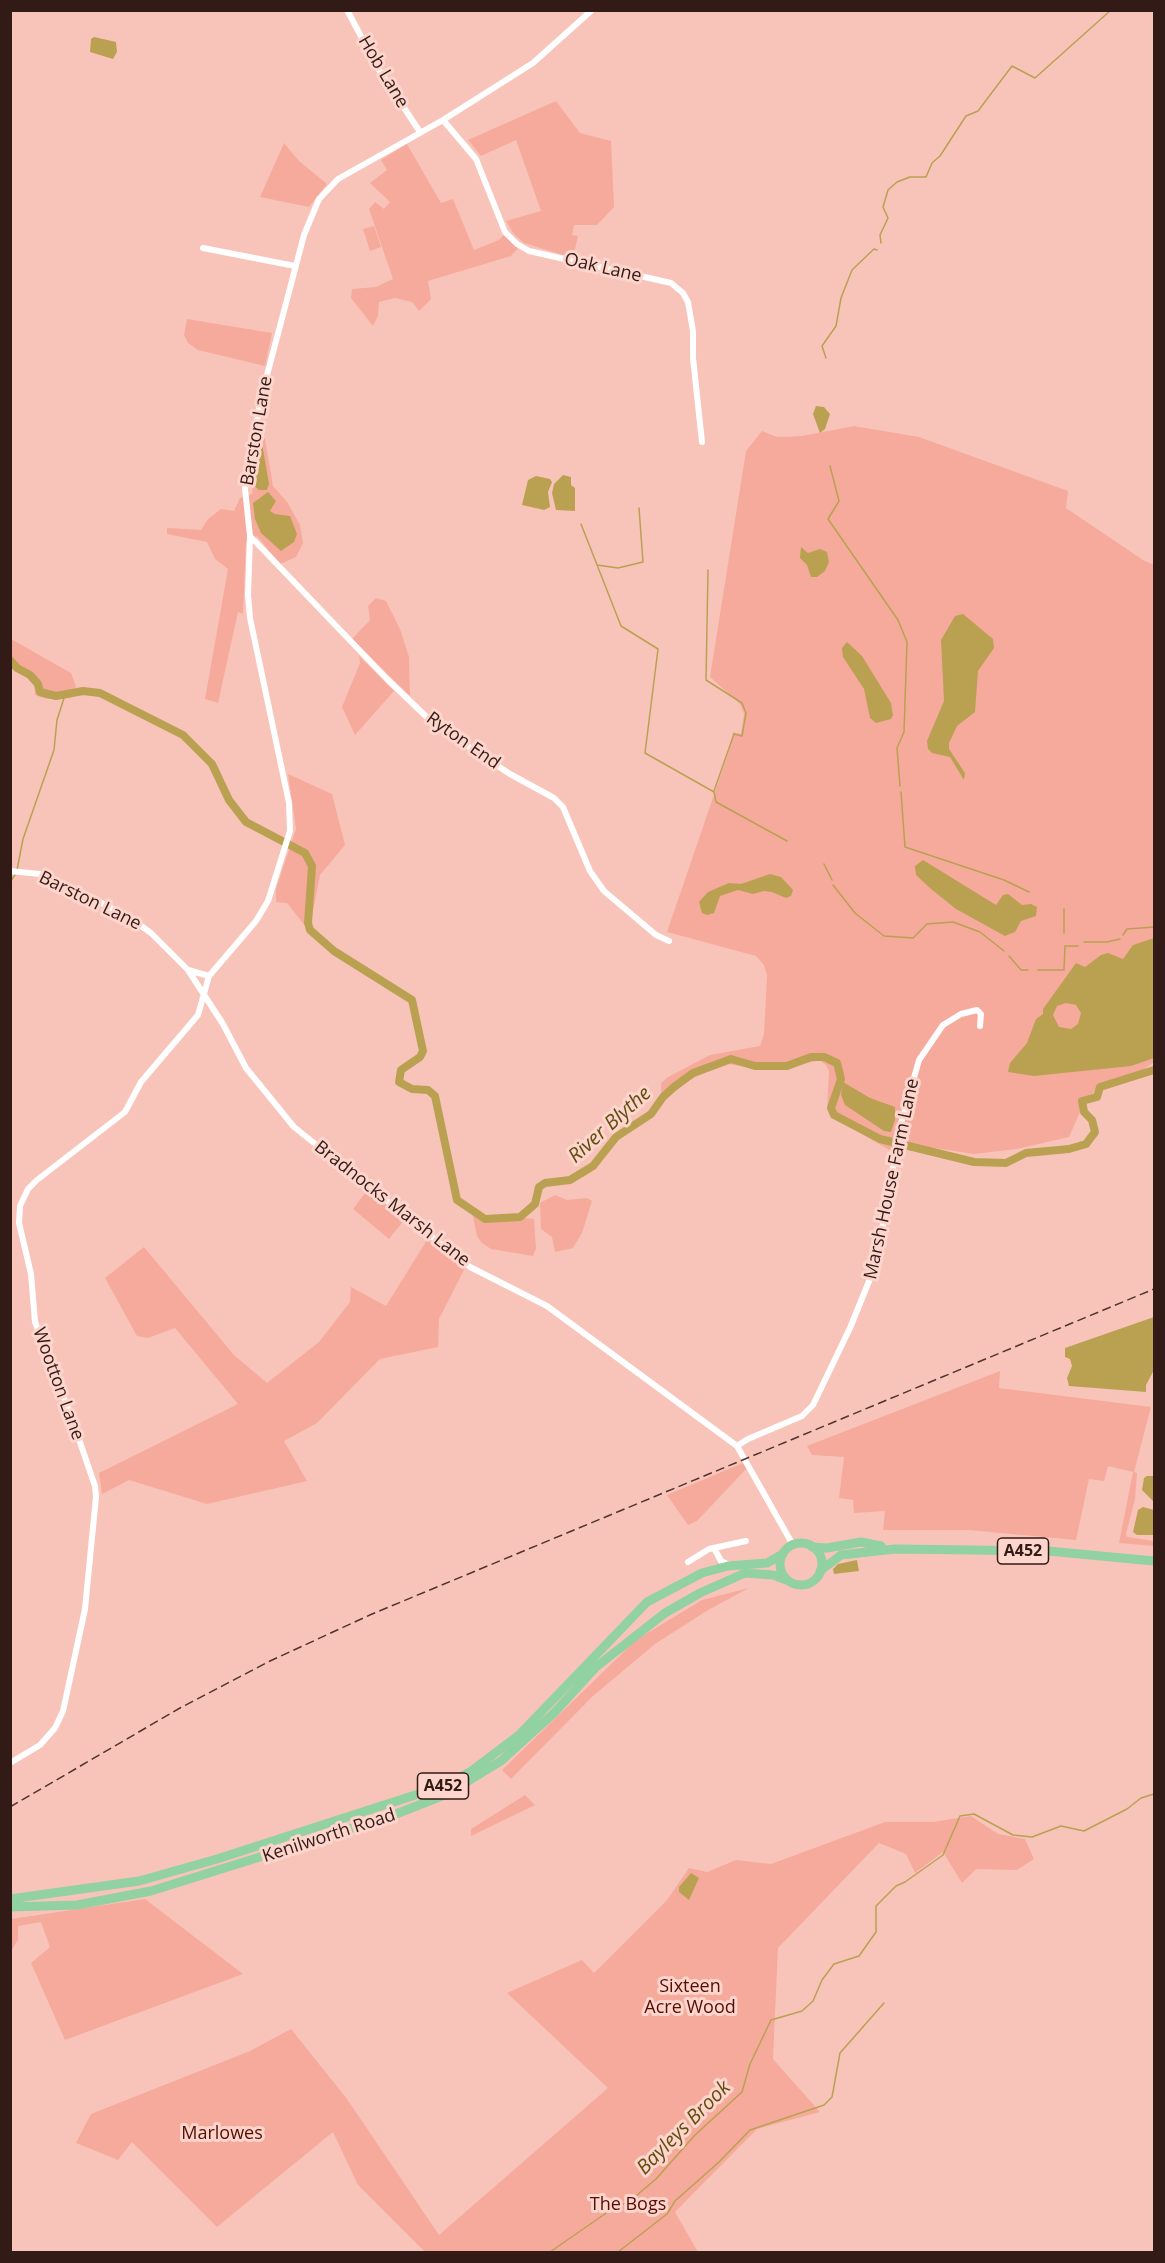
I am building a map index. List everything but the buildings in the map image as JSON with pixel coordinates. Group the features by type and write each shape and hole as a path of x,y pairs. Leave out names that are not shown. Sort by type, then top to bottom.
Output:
{"highway":[{"name":"A452","path":"783,1554 794,1545 827,1548 861,1542 895,1548"},
{"path":"812,1547 820,1557 820,1571"},
{"name":"A452","path":"789,1581 802,1585 809,1583 841,1555 895,1548 1048,1551 1155,1560"},
{"path":"783,1554 781,1568 789,1581"},
{"name":"Kenilworth Road","path":"10,1899 139,1881 217,1859 443,1786 470,1772 519,1735 647,1602 675,1585 702,1573 732,1566 767,1563 783,1554"},
{"name":"Kenilworth Road","path":"10,1907 77,1905 151,1891 380,1820 447,1794 501,1761 554,1713 596,1667 665,1613 700,1593 745,1573 773,1575 789,1581"}],"street":[{"name":"Hob Lane","path":"347,10 379,70 420,132"},
{"name":"Barston Lane","path":"203,995 209,976 261,914 271,895 290,831 289,803 250,618 248,595 250,536 245,489 261,398 295,266 313,208 327,188 348,172 384,156 533,63 592,10"},
{"name":"Oak Lane","path":"443,120 476,159 505,232 517,244 529,251 671,283 684,293 688,302 693,331 702,442"},
{"path":"203,248 295,266"},
{"name":"Ryton End","path":"250,536 387,679 434,724 510,774 554,798 563,807 591,871 604,891 656,935 669,941"},
{"name":"Barston Lane","path":"11,871 20,870 56,881 130,918 152,933 188,970 203,995"},
{"name":"Barston Lane","path":"188,970 209,976"},
{"name":"Bradnocks Marsh Lane","path":"203,995 213,1008 246,1068 294,1127 470,1267 547,1306 737,1446 794,1545"},
{"name":"Wootton Lane","path":"198,1015 203,995"},
{"name":"Wootton Lane","path":"10,1763 40,1745 55,1728 63,1711 85,1609 96,1497 95,1486 35,1322 31,1274 19,1223 20,1206 28,1189 37,1180 125,1112 141,1082 198,1015 213,1008"},
{"name":"Marsh House Farm Lane","path":"737,1446 747,1439 802,1416 813,1405 870,1282 900,1127 920,1060 942,1025 972,1009 981,1014 981,1026"},
{"path":"688,1562 714,1548 746,1541"},
{"path":"714,1548 717,1555 732,1566"},
{"name":"Kenilworth Road","path":"702,1573 712,1566 717,1555"}],"green space":[{"path":"556,101 580,133 611,141 614,207 597,225 574,225 572,235 578,236 573,258 524,243 514,234 506,221 541,211 516,140 481,156 468,140"},
{"path":"284,143 299,161 327,184 309,207 260,197"},
{"path":"407,144 441,203 453,199 474,250 499,240 505,234 518,248 511,256 428,281 431,299 419,311 412,302 395,298 379,302 378,316 373,326 351,298 352,289 376,287 393,279 369,209 375,202 384,209 390,202 370,183 387,170 381,160"},
{"path":"374,226 381,247 370,251 363,229"},
{"path":"187,319 272,333 265,366 198,350 188,343 184,335"},
{"path":"854,426 919,437 1068,491 1066,508 1154,565 1154,1062 1139,1073 1099,1084 1080,1112 1069,1137 1017,1149 974,1154 895,1142 891,1151 831,1116 827,1109 829,1071 826,1065 819,1060 797,1066 759,1069 728,1064 693,1078 666,1098 663,1099 661,1094 661,1083 668,1077 710,1055 760,1046 764,1034 767,975 764,965 756,956 667,932 730,748 733,732 741,734 744,714 740,704 710,677 746,451 762,431 777,437 802,436"},
{"path":"259,435 265,439 273,486 287,502 300,525 303,543 296,557 280,564 257,536 246,542 243,614 238,612 218,703 205,699 228,569 215,559 207,542 167,534 167,528 201,530 208,519 221,509 234,511 240,498 252,494"},
{"path":"376,598 386,601 400,629 409,657 410,696 352,639 370,620 368,606"},
{"path":"11,639 71,673 76,686 71,698 47,699 35,695 34,676 26,670 17,668 11,660"},
{"path":"359,656 394,691 355,735 342,707 360,663"},
{"path":"288,774 332,794 345,845 320,875 309,931 287,903 276,902 276,889 296,829"},
{"path":"368,1189 405,1219 389,1239 353,1209"},
{"path":"555,1195 567,1200 587,1198 592,1201 582,1233 573,1248 555,1252 552,1237 541,1229 540,1203"},
{"path":"472,1212 485,1219 520,1217 534,1219 536,1249 533,1256 491,1249 482,1243 477,1236"},
{"path":"427,1240 465,1268 439,1319 438,1347 380,1359 317,1423 284,1441 307,1481 207,1504 129,1480 102,1494 99,1473 238,1404 175,1328 148,1338 137,1336 105,1278 144,1247 234,1355 267,1383 319,1342 350,1302 351,1287 386,1306"},
{"path":"1000,1371 999,1388 1151,1407 1134,1472 1137,1473 1135,1499 1126,1534 1127,1537 1154,1541 1154,1546 1119,1543 1133,1472 1108,1466 1104,1481 1089,1479 1076,1540 969,1530 883,1530 885,1511 854,1513 853,1500 839,1498 844,1457 812,1455 807,1446"},
{"path":"743,1463 747,1468 697,1521 688,1525 667,1495"},
{"path":"749,1588 708,1610 655,1644 593,1696 511,1779 502,1770 636,1640 702,1600"},
{"path":"525,1795 535,1805 471,1836 471,1829"},
{"path":"971,1816 998,1834 1025,1839 1034,1859 1017,1870 976,1869 962,1883 943,1852 915,1873 906,1854 879,1843 778,1948 773,2059 820,2112 757,2129 675,2212 698,2252 425,2252 358,2185 333,2132 217,2227 132,2142 118,2160 76,2143 91,2114 250,2051 291,2029 347,2099 439,2235 608,2088 507,1993 582,1960 594,1973 667,1900 689,1868 707,1872 736,1860 771,1864 885,1822 933,1822"},
{"path":"145,1899 243,1974 65,2040 31,1963 50,1947 41,1922 18,1926 18,1940 11,1951 11,1919"}],"shaded area":[{"path":"94,37 116,42 117,52 113,59 90,52 91,39"},
{"path":"816,406 824,407 830,414 825,429 820,433 813,414"},
{"path":"262,443 269,484 267,490 259,490 253,485 257,445"},
{"path":"563,475 571,477 571,485 575,488 575,511 556,510 552,493 554,484"},
{"path":"536,476 550,479 552,482 548,492 550,507 544,510 522,505 528,480"},
{"path":"268,492 276,501 270,511 290,516 297,534 294,542 281,551 261,533 255,519 253,503"},
{"path":"801,547 808,553 820,549 827,552 829,562 825,571 817,577 811,577 807,565 800,558"},
{"path":"963,614 993,639 994,648 978,671 975,712 957,726 949,743 949,749 965,773 964,780 950,757 932,753 928,749 927,741 944,701 941,640 955,616"},
{"path":"847,642 862,656 891,703 893,715 891,719 876,723 870,718 864,689 843,657 842,648"},
{"path":"923,860 996,905 1003,895 1008,894 1022,905 1031,904 1037,907 1036,916 1021,921 1015,932 1005,936 956,909 931,889 916,875 915,866"},
{"path":"770,874 781,877 793,890 791,896 786,898 772,892 764,891 753,894 738,890 720,896 714,913 707,915 702,913 699,902 708,892 729,883 741,884"},
{"path":"1154,938 1154,1058 1131,1066 1034,1076 1008,1072 1010,1063 1027,1043 1036,1019 1043,1014 1043,1009 1076,963 1085,967 1101,955 1108,953 1123,959 1133,945","holes":["1066,1003 1076,1005 1081,1013 1078,1024 1071,1029 1059,1027 1053,1015 1057,1006"]},
{"path":"843,1082 870,1098 895,1107 895,1120 891,1132 884,1131 845,1105 841,1095"},
{"path":"1154,1317 1154,1370 1146,1385 1146,1392 1069,1386 1067,1378 1072,1366 1070,1359 1065,1357 1065,1348"},
{"path":"1154,1476 1154,1502 1142,1490 1144,1478"},
{"path":"1143,1507 1154,1510 1154,1535 1137,1535 1133,1532 1138,1510"},
{"path":"857,1560 859,1571 834,1574 833,1569 838,1564"},
{"path":"691,1873 699,1878 689,1900 679,1892 679,1887"}],"waterway":[{"path":"881,243 880,235 888,218 883,207 888,190 897,182 910,177 926,177 932,163 940,156 966,116 978,111 1012,66 1035,78 1111,10"},
{"path":"826,358 822,346 836,326 841,298 852,270 874,249 877,250"},
{"path":"830,466 839,501 828,519 898,620 907,642 904,732 897,748 900,786"},
{"path":"597,565 618,568 643,562 639,508"},
{"path":"581,524 621,626 658,649 645,753 714,792 716,802 787,841"},
{"path":"708,570 706,680 742,703 746,713 742,736 734,734 714,791"},
{"name":"River Blythe","path":"10,660 17,668 30,675 38,684 40,692 56,696 83,691 100,693 183,735 212,764 229,800 246,822 305,853 312,866 308,923 310,930 334,951 412,1000 423,1051 420,1057 401,1070 399,1082 412,1089 428,1090 435,1096 457,1200 485,1219 520,1217 535,1204 539,1187 545,1183 570,1180 593,1166 616,1137 651,1114 663,1097 674,1087 693,1073 731,1059 755,1066 787,1066 811,1057 824,1057 837,1063 841,1079 831,1108 834,1115 880,1139 974,1162 1006,1163 1026,1153 1069,1149 1086,1144 1095,1132 1092,1120 1084,1112 1082,1101 1097,1097 1100,1087 1154,1070"},
{"path":"17,870 23,839 54,750 57,720 65,695"},
{"path":"901,792 905,847 1004,880 1029,892"},
{"path":"824,864 832,880"},
{"path":"10,882 15,875"},
{"path":"833,885 855,913 884,936 913,938 927,924 953,922 980,932 1004,951"},
{"path":"1064,909 1064,933"},
{"path":"1123,935 1127,929 1154,927"},
{"path":"1084,942 1107,942 1120,939"},
{"path":"1038,970 1064,970 1065,946 1078,946"},
{"path":"1009,956 1021,970 1028,970"},
{"name":"Bayleys Brook","path":"550,2252 612,2209 630,2201 656,2179 695,2135 742,2092 750,2064 771,2020 802,2011 813,2001 822,1980 834,1964 859,1956 876,1932 876,1906 896,1886 943,1855 960,1816 974,1814 1013,1835 1032,1837 1061,1826 1084,1831 1127,1809 1141,1798 1154,1794"},
{"path":"618,2252 667,2214 675,2201 719,2162 750,2130 824,2105 832,2097 840,2053 884,2003"}],"railway":[{"path":"10,1807 180,1708 270,1661 372,1614 1154,1289"}],"park label":[{"name":"Sixteen Acre Wood","path":"690,1997"},
{"name":"Marlowes","path":"222,2134"},
{"name":"The Bogs","path":"628,2205"}]}
